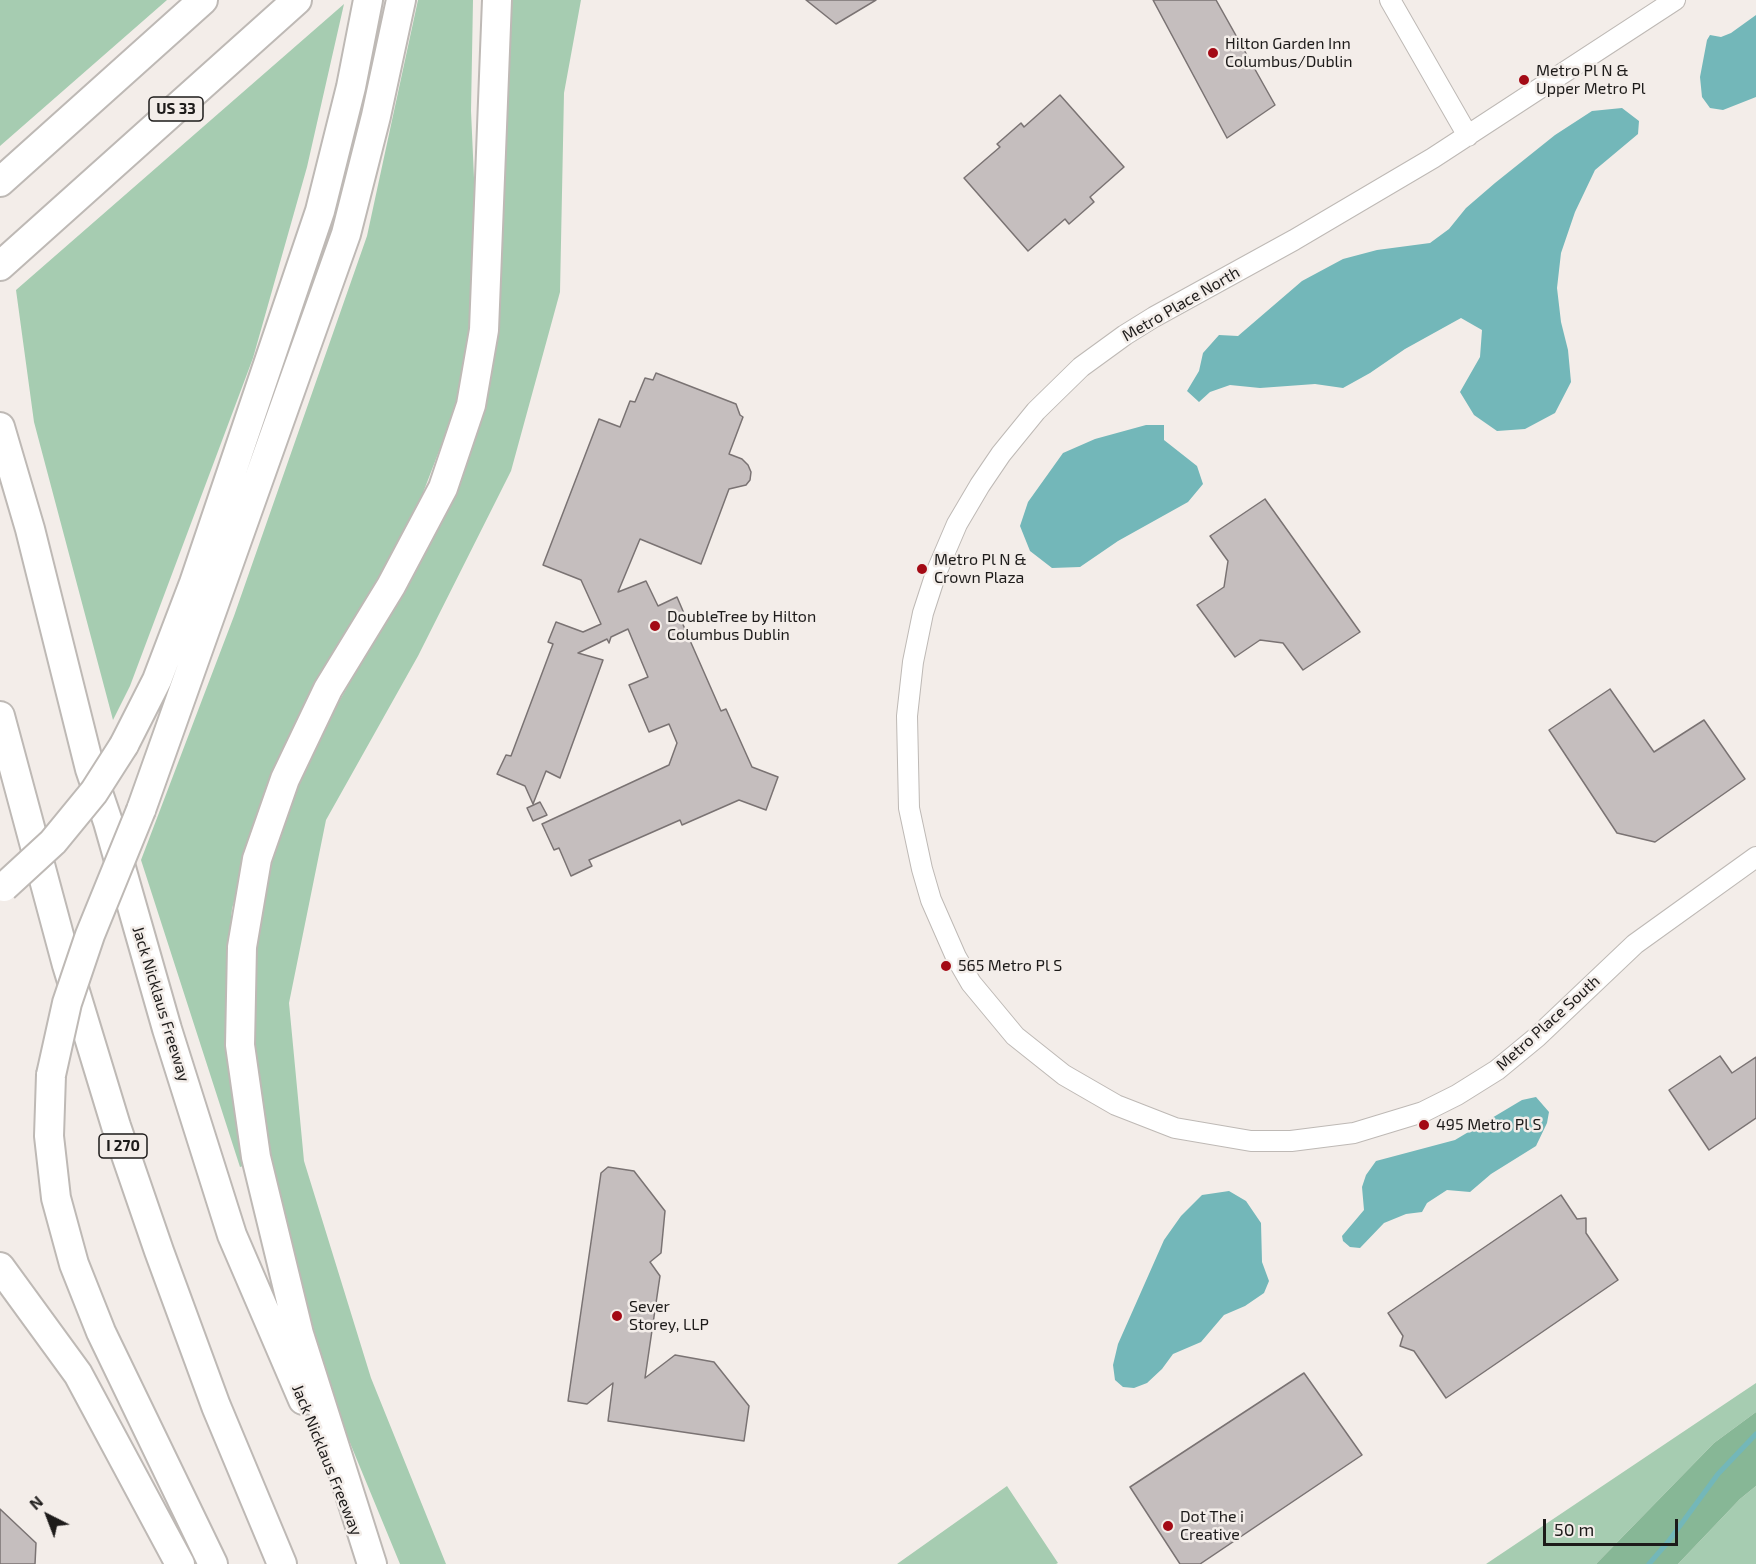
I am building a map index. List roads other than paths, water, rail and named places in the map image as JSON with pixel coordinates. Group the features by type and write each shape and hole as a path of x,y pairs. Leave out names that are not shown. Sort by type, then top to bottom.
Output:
{"highway":[{"path":"69,120 190,0"},
{"path":"0,182 203,0"},
{"name":"US 33","path":"0,266 297,0"},
{"path":"2,888 53,842 94,792 124,745 158,680 194,583 320,210 351,87 368,0"},
{"path":"213,1564 102,1332 74,1264 56,1198 49,1136 51,1075 67,1003 90,935 141,810 346,234 376,116 401,0"},
{"path":"371,1564 299,1334 256,1157 240,1045 242,947 256,859 285,780 328,689 391,586 443,488 471,405 484,330 496,0"},
{"name":"Jack Nicklaus Freeway","path":"0,426 30,529 90,769 108,822 167,1029 232,1235 371,1564"},
{"name":"I 270","path":"0,716 67,965 116,1126 212,1395 282,1564"},
{"path":"0,1267 78,1374 180,1564"}],"street":[{"path":"1390,0 1468,136"},
{"name":"Metro Place North","path":"971,983 956,957 931,900 922,869 909,808 907,716 913,662 923,613 936,573 957,524 1001,454 1036,411 1081,367 1125,335 1294,240 1468,136 1676,0"},
{"name":"Metro Place South","path":"971,983 1015,1036 1041,1058 1088,1090 1116,1105 1162,1124 1193,1132 1251,1141 1291,1141 1353,1133 1423,1112 1457,1095 1497,1070 1537,1037 1635,944 1756,857"}],"water":[{"path":"1756,15 1756,97 1723,110 1710,108 1702,97 1700,77 1707,40 1710,35 1721,37 1731,33"},
{"path":"1622,108 1639,121 1638,134 1595,170 1575,212 1561,253 1557,288 1571,382 1555,413 1525,429 1497,431 1474,415 1460,392 1480,357 1482,330 1461,318 1405,349 1343,388 1315,384 1260,388 1230,385 1210,392 1199,402 1187,391 1199,371 1203,353 1219,335 1238,336 1302,281 1343,259 1377,250 1430,243 1449,229 1466,208 1555,135 1592,111"},
{"path":"1146,425 1164,425 1164,440 1197,466 1203,484 1188,502 1118,541 1080,567 1052,568 1030,551 1020,526 1028,502 1063,453 1095,439"},
{"path":"1536,1097 1549,1112 1547,1123 1536,1146 1491,1174 1470,1192 1447,1190 1427,1203 1422,1212 1406,1214 1384,1223 1360,1248 1350,1247 1343,1241 1342,1236 1364,1210 1362,1187 1366,1175 1376,1161 1455,1140 1522,1100"},
{"path":"1229,1191 1246,1201 1261,1223 1262,1262 1269,1281 1264,1293 1245,1306 1224,1315 1201,1342 1173,1354 1162,1369 1147,1383 1134,1388 1123,1387 1115,1380 1113,1365 1118,1344 1164,1240 1181,1216 1202,1195"}],"waterway":[{"path":"1649,1564 1718,1474 1756,1434"}],"place":[{"name":"Hilton Garden Inn Columbus/Dublin","path":"1213,53"},
{"name":"Metro Pl N & Upper Metro Pl","path":"1524,80"},
{"name":"Metro Pl N & Crown Plaza","path":"922,569"},
{"name":"DoubleTree by Hilton Columbus Dublin","path":"655,626"},
{"name":"565 Metro Pl S","path":"946,966"},
{"name":"495 Metro Pl S","path":"1424,1125"},
{"name":"Sever Storey, LLP","path":"617,1316"},
{"name":"Dot The i Creative","path":"1168,1526"}]}
